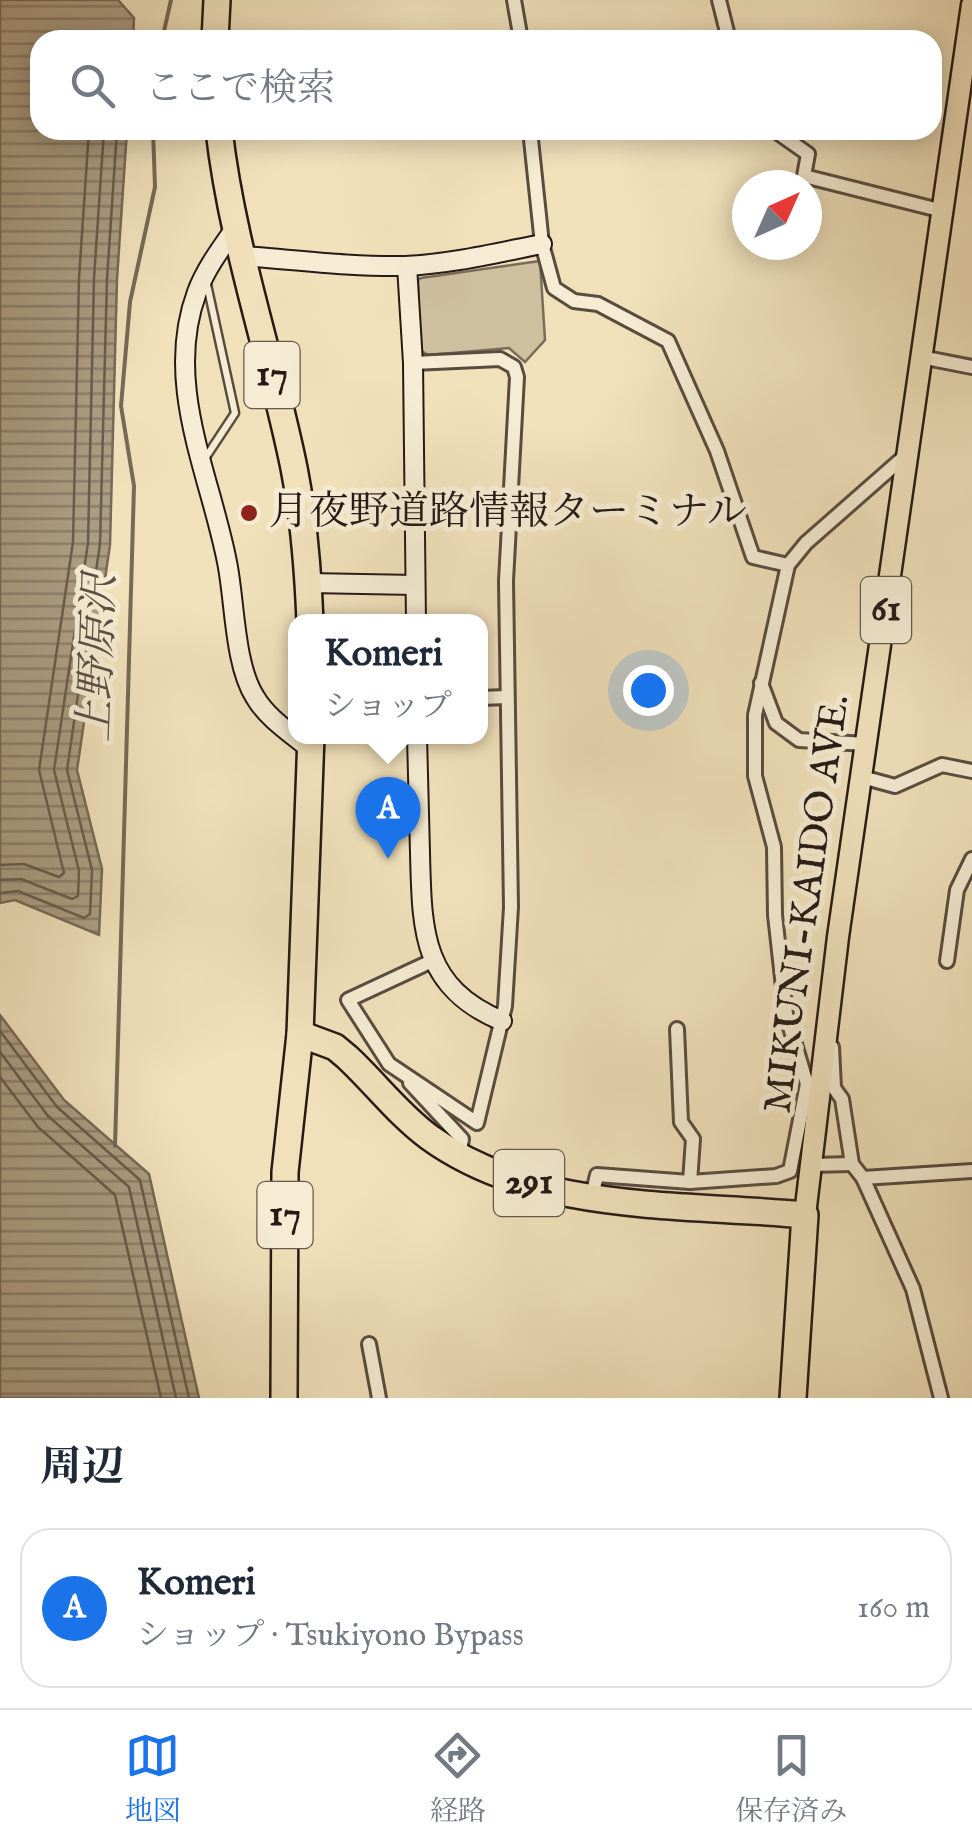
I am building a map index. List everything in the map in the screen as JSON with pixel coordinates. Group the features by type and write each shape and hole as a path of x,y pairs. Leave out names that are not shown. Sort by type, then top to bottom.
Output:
{"highway":[{"path":"216,30 217,0"},
{"name":"17","path":"221,140 236,227 294,470 310,614"},
{"name":"17","path":"284,1398 285,1172 300,1034 311,744"},
{"name":"291","path":"300,1034 335,1047 412,1123 460,1156 533,1184 592,1196 806,1215"},
{"name":"MIKUNI-KAIDO AVE.","path":"793,1398 806,1215"}],"main road":[{"name":"MIKUNI-KAIDO AVE.","path":"806,1215 814,1084 826,1036 972,5"}],"street":[{"path":"514,0 519,30"},
{"path":"719,0 726,30"},
{"path":"531,140 542,244 550,281 560,295 598,304 668,340 716,452 753,557 788,564"},
{"path":"788,140 808,154 804,176 942,211"},
{"path":"236,227 196,295 186,349 189,408 226,558 248,684 259,703 288,725"},
{"path":"243,256 407,266 542,244"},
{"path":"407,266 414,363 416,614"},
{"path":"921,357 972,368"},
{"path":"403,1074 477,1123 502,1021 511,907 506,581 517,372 500,358 414,363"},
{"path":"592,1196 596,1175 690,1182 776,1176 790,1171 814,1084 786,1014 775,915 774,847 754,776 754,715 788,564 806,543 907,454"},
{"path":"309,584 415,584"},
{"path":"760,680 776,723 799,740 866,744"},
{"path":"488,698 507,697"},
{"path":"418,744 423,920 434,960 456,992 502,1021"},
{"path":"862,776 895,786 942,765 972,771"},
{"path":"947,961 957,890 972,859"},
{"path":"434,960 348,1000 380,1052 462,1139 460,1156"},
{"path":"677,1028 680,1122 693,1139 690,1182"},
{"path":"826,1036 832,1047 834,1088 842,1100 852,1164 913,1289 941,1398"},
{"path":"812,1165 852,1164"},
{"path":"862,1178 972,1171"},
{"path":"369,1344 379,1398"}],"lane":[{"path":"200,464 235,413 205,276"}],"shaded area":[{"path":"540,261 545,340 525,362 509,348 428,355 420,350 418,280"}],"water":[{"path":"0,0 118,0 134,18 133,30 30,30 30,140 126,140 117,279 110,545 77,770 102,869 99,935 15,900 0,903"},
{"path":"0,1015 64,1100 149,1174 199,1398 0,1398"}],"waterway":[{"name":"上野原沢","path":"164,30 171,0"},
{"name":"上野原沢","path":"115,1146 134,486 121,406 130,302 155,187 153,140"}],"place":[{"name":"月夜野道路情報ターミナル","path":"249,513"},
{"name":"Komeri","path":"388,859"}]}
